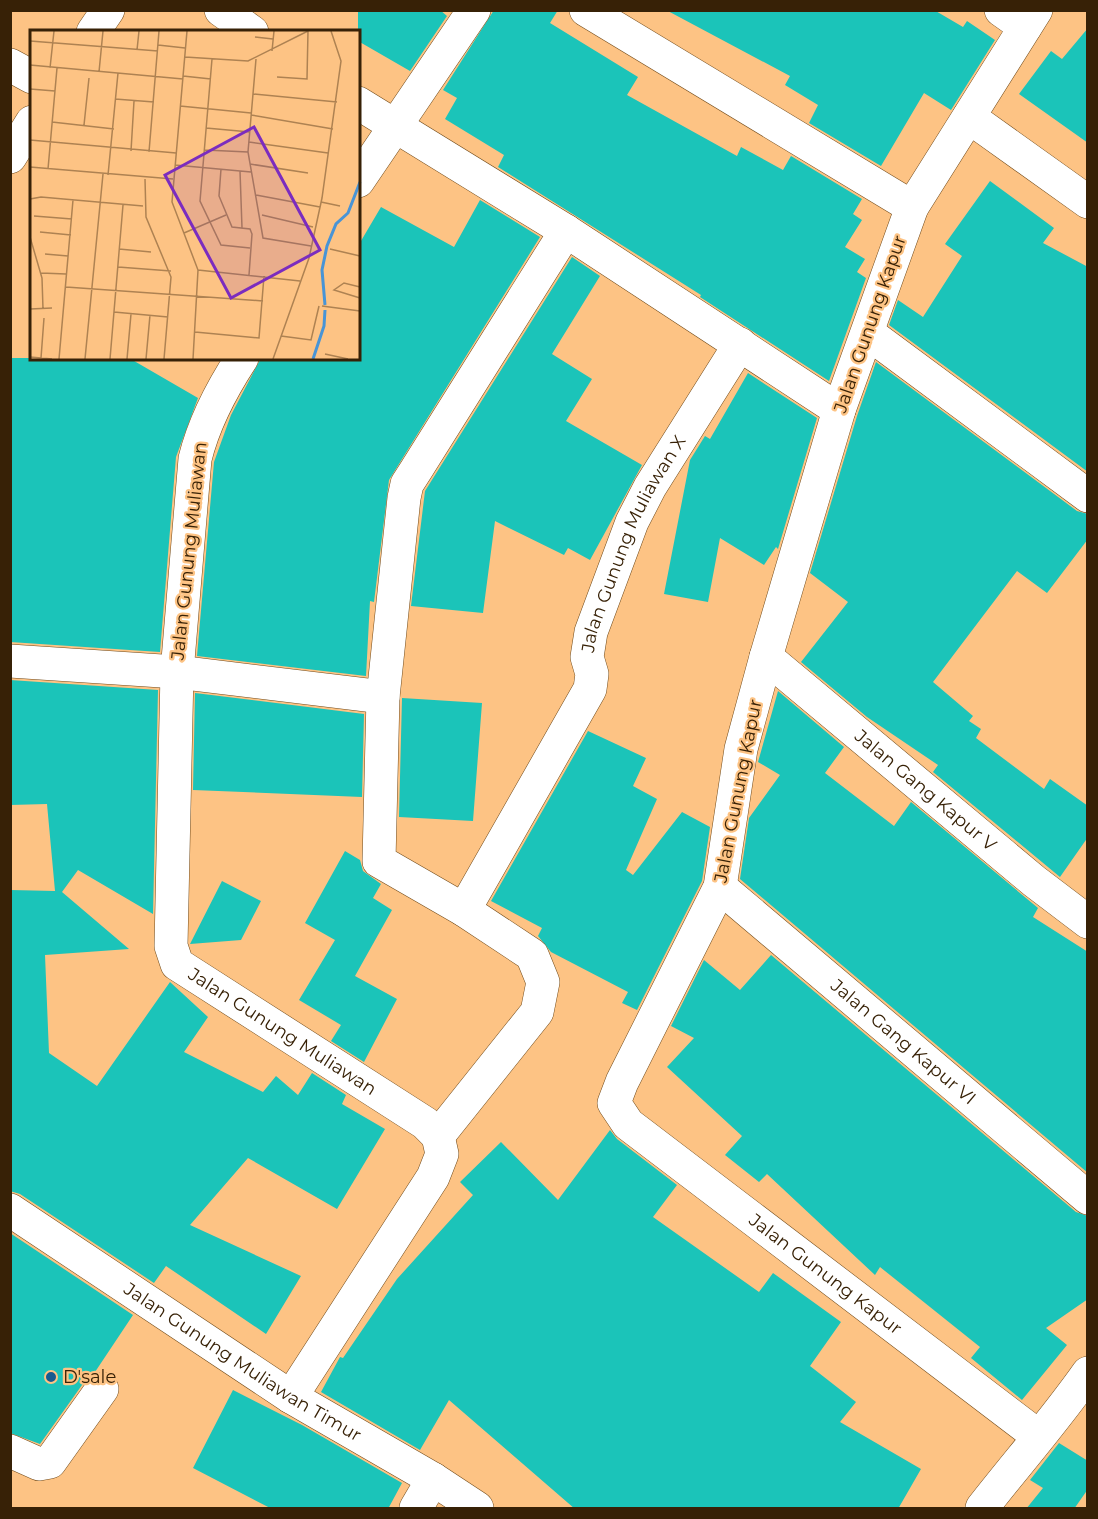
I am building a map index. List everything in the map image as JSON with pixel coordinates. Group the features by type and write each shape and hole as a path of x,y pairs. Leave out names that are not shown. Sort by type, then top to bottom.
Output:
{"street":[{"path":"94,30 108,10"},
{"path":"221,10 249,30"},
{"path":"360,178 474,10"},
{"path":"586,10 912,207"},
{"name":"Jalan Gunung Kapur","path":"1021,16 969,117 912,207 885,278 840,410 741,749 720,887 622,1082 614,1103 628,1124 1038,1436"},
{"path":"10,65 30,76"},
{"path":"360,104 566,231 840,410"},
{"path":"969,117 1088,202"},
{"path":"10,157 30,125"},
{"path":"291,1396 433,1177 442,1154 438,1136 537,1012 543,982 532,955 464,910 379,861 383,697 407,484 566,231"},
{"path":"868,333 1088,496"},
{"name":"Jalan Gunung Muliawan X","path":"464,910 590,689 592,674 587,657 591,632 632,522 650,487 740,344"},
{"name":"Jalan Gunung Muliawan","path":"241,360 213,406 201,432 195,459 177,672 171,946 174,958 177,964 424,1123 438,1136"},
{"name":"Jalan Gang Kapur V","path":"766,657 1034,881 1088,922"},
{"path":"10,661 177,672 383,697"},
{"name":"Jalan Gang Kapur VI","path":"720,887 1088,1198"},
{"name":"Jalan Gunung Muliawan Timur","path":"10,1210 130,1292 291,1396 433,1479 477,1509"},
{"path":"982,1509 1038,1436 1059,1415 1088,1373"},
{"path":"10,1451 39,1464 50,1462 102,1389"},
{"path":"416,1509 433,1479"}],"building":[{"path":"358,10 440,10 447,16 410,71 360,42 360,30 358,30"},
{"path":"494,10 558,10 550,23 638,77 627,95 737,156 741,147 783,170 791,156 862,199 853,214 862,220 845,247 865,259 857,272 866,278 829,381 700,297 701,295 498,167 504,155 445,119 457,98 443,90"},
{"path":"666,10 934,10 963,27 967,21 995,40 951,110 924,93 881,166 809,123 818,105 785,85 790,76"},
{"path":"1088,28 1088,143 1019,94 1051,51 1062,59"},
{"path":"990,181 1054,228 1043,243 1088,267 1088,472 889,325 898,300 923,317 962,256 945,244"},
{"path":"480,200 540,237 389,480 374,602 370,601 366,676 197,656 214,462 231,415 260,360 360,360 360,243 381,207 454,247"},
{"path":"572,257 600,276 552,354 592,379 566,421 642,465 590,560 568,548 564,555 495,521 483,613 411,606 425,491"},
{"path":"10,358 132,360 198,398 176,457 160,652 10,642"},
{"path":"876,362 1077,511 1088,514 1088,539 1047,593 1017,571 933,682 973,716 969,721 981,729 976,738 1044,789 1050,779 1088,806 1088,837 1060,877 933,772 938,765 867,717 801,662 848,602 810,573 857,416"},
{"path":"748,373 817,418 778,549 776,547 764,565 720,538 708,602 664,594 690,460 705,436 710,439"},
{"path":"10,680 158,690 153,914 78,870 62,892 129,949 45,955 49,1053 97,1086 170,982 208,1017 184,1052 263,1092 276,1076 298,1095 312,1073 346,1095 342,1104 385,1129 337,1209 248,1158 190,1225 301,1276 266,1334 166,1266 154,1283 20,1194 10,1191 10,890 55,891 47,804 10,805"},
{"path":"778,691 844,747 825,773 894,826 911,802 1038,908 1033,917 1088,952 1088,1173 740,879 749,818 780,775 758,762"},
{"path":"195,693 364,714 362,797 193,790"},
{"path":"402,698 482,703 473,821 399,817"},
{"path":"588,731 646,758 633,786 657,799 626,870 633,875 682,812 710,827 702,881 637,1010 622,1003 628,992 551,952 538,936 542,928 491,901"},
{"path":"345,851 360,860 363,871 381,884 373,898 392,910 355,976 397,999 364,1062 331,1041 341,1025 299,1000 335,940 305,923"},
{"path":"222,881 261,901 241,940 190,944"},
{"path":"771,955 1076,1212 1088,1216 1088,1299 1046,1328 1067,1345 1022,1400 971,1358 980,1347 880,1267 875,1275 767,1174 759,1182 725,1155 742,1136 667,1067 694,1038 671,1026 704,960 740,990"},
{"path":"610,1130 617,1139 677,1185 653,1217 759,1292 773,1273 841,1322 810,1366 856,1402 840,1422 921,1469 898,1509 575,1509 449,1400 420,1450 321,1392 340,1357 343,1358 397,1279 473,1195 460,1182 501,1142 558,1200"},
{"name":"D'sale","path":"10,1233 133,1315 95,1372 87,1378 40,1444 10,1433"},
{"path":"233,1390 302,1425 402,1483 388,1509 272,1509 193,1468"},
{"path":"1059,1443 1088,1461 1088,1489 1074,1509 1026,1509 1043,1488 1030,1480"}],"place":[{"name":"D'sale","path":"51,1377"}]}
